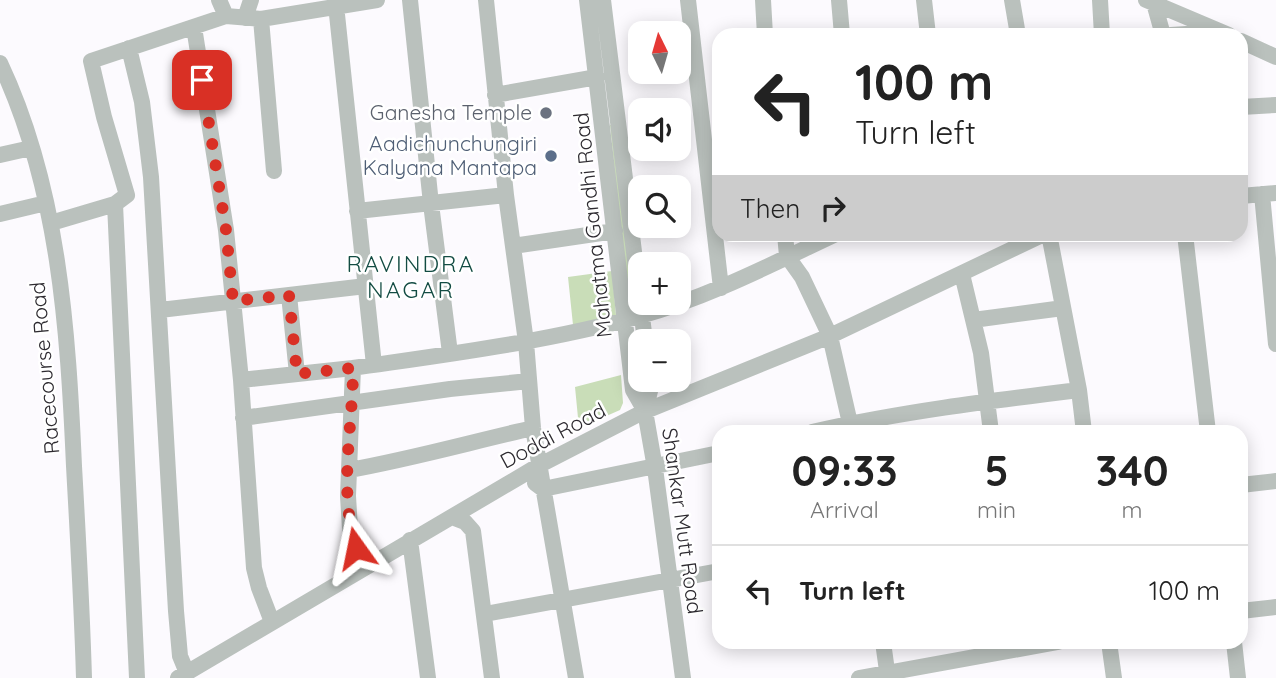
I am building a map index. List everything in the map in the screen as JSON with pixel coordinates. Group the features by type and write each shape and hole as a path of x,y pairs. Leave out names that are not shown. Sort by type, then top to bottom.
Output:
{"street":[{"path":"219,0 226,16"},
{"path":"251,0 274,171"},
{"path":"137,678 121,200 91,61 226,16 253,18 377,0"},
{"path":"411,0 431,204 450,353"},
{"path":"486,0 506,195 526,342 533,428 531,470 543,489 576,678"},
{"name":"Mahatma Gandhi Road","path":"587,0 597,77 610,120 643,329"},
{"name":"Mahatma Gandhi Road","path":"603,0 615,231 624,320 632,390 645,411"},
{"path":"688,0 712,157"},
{"path":"763,0 765,28"},
{"path":"839,0 841,28"},
{"path":"924,0 927,28"},
{"path":"1012,0 1017,28"},
{"path":"1100,0 1102,28"},
{"path":"1152,1 1214,28"},
{"path":"1152,1 1161,28"},
{"path":"336,5 374,365"},
{"path":"194,27 226,230 241,380 254,568 272,622"},
{"path":"1248,44 1276,57"},
{"path":"129,48 142,102 151,177 182,676"},
{"name":"Racecourse Road","path":"0,63 7,96 31,148 51,223 68,340 83,678"},
{"path":"495,95 597,77"},
{"path":"1248,107 1276,105"},
{"path":"0,155 31,148"},
{"path":"51,223 121,200 151,177"},
{"path":"1248,196 1269,194 1276,344"},
{"path":"357,211 506,195"},
{"path":"0,214 46,203"},
{"path":"513,246 615,231"},
{"path":"718,242 721,288"},
{"path":"786,242 787,257 802,277 830,336 851,425"},
{"path":"241,380 353,368 526,342 641,316 721,288 819,242"},
{"name":"Doddi Road","path":"182,676 531,470 645,411 830,336 1029,242"},
{"path":"1048,242 1079,390 1083,425"},
{"path":"1186,242 1207,425"},
{"path":"962,274 981,353 990,425"},
{"path":"160,310 366,286"},
{"path":"289,295 297,374"},
{"path":"973,320 1063,308"},
{"path":"353,368 350,529 363,567"},
{"path":"243,418 529,381"},
{"path":"867,425 986,401 1079,390"},
{"path":"645,411 650,392"},
{"name":"Shankar Mutt Road","path":"645,411 683,678"},
{"path":"349,471 429,455 455,445 533,428"},
{"path":"543,489 712,455"},
{"path":"1248,484 1276,481"},
{"path":"452,517 464,522 473,531 492,678"},
{"path":"410,540 428,678"},
{"path":"485,614 712,572"},
{"path":"1248,610 1276,607"},
{"path":"884,649 888,675"},
{"path":"859,678 888,675 1007,649"},
{"path":"1110,649 1114,678"},
{"path":"1235,649 1238,678"}],"green space":[{"path":"610,125 615,125 629,252 628,304"},
{"path":"612,271 616,315 573,325 568,277"},
{"path":"621,375 623,403 620,410 579,428 575,387"}],"place":[{"name":"Ganesha Temple","path":"546,113"},
{"name":"Aadichunchungiri Kalyana Mantapa","path":"551,156"}],"district":[{"name":"RAVINDRA NAGAR","path":"411,277"}],"route":[{"path":"202,80 226,230 233,301 289,295 297,374 353,368 348,496 350,529 356,548"}]}
